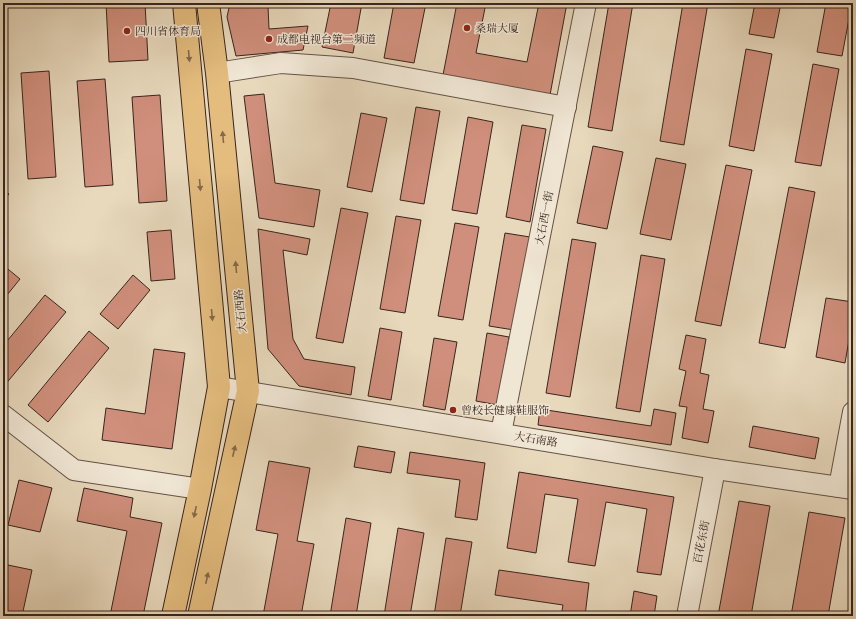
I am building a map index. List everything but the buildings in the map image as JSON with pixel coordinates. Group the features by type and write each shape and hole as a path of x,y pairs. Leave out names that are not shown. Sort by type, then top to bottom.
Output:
{"main road":[{"path":"173,616 200,489 219,387 184,3"},
{"name":"大石西路","path":"199,616 248,391 217,73 208,3"}],"street":[{"name":"大石西一街","path":"501,433 586,3"},
{"path":"217,73 281,63 353,68 566,107"},
{"name":"大石南路","path":"219,387 846,488"},
{"path":"846,488 853,412"},
{"path":"3,415 74,470 200,489"},
{"name":"百花东街","path":"687,616 715,468"}],"place":[{"name":"桑瑞大厦","path":"467,28"},
{"name":"四川省体育局","path":"127,31"},
{"name":"成都电视台第二频道","path":"269,39"},
{"name":"曾校长健康鞋服饰","path":"453,410"}]}
